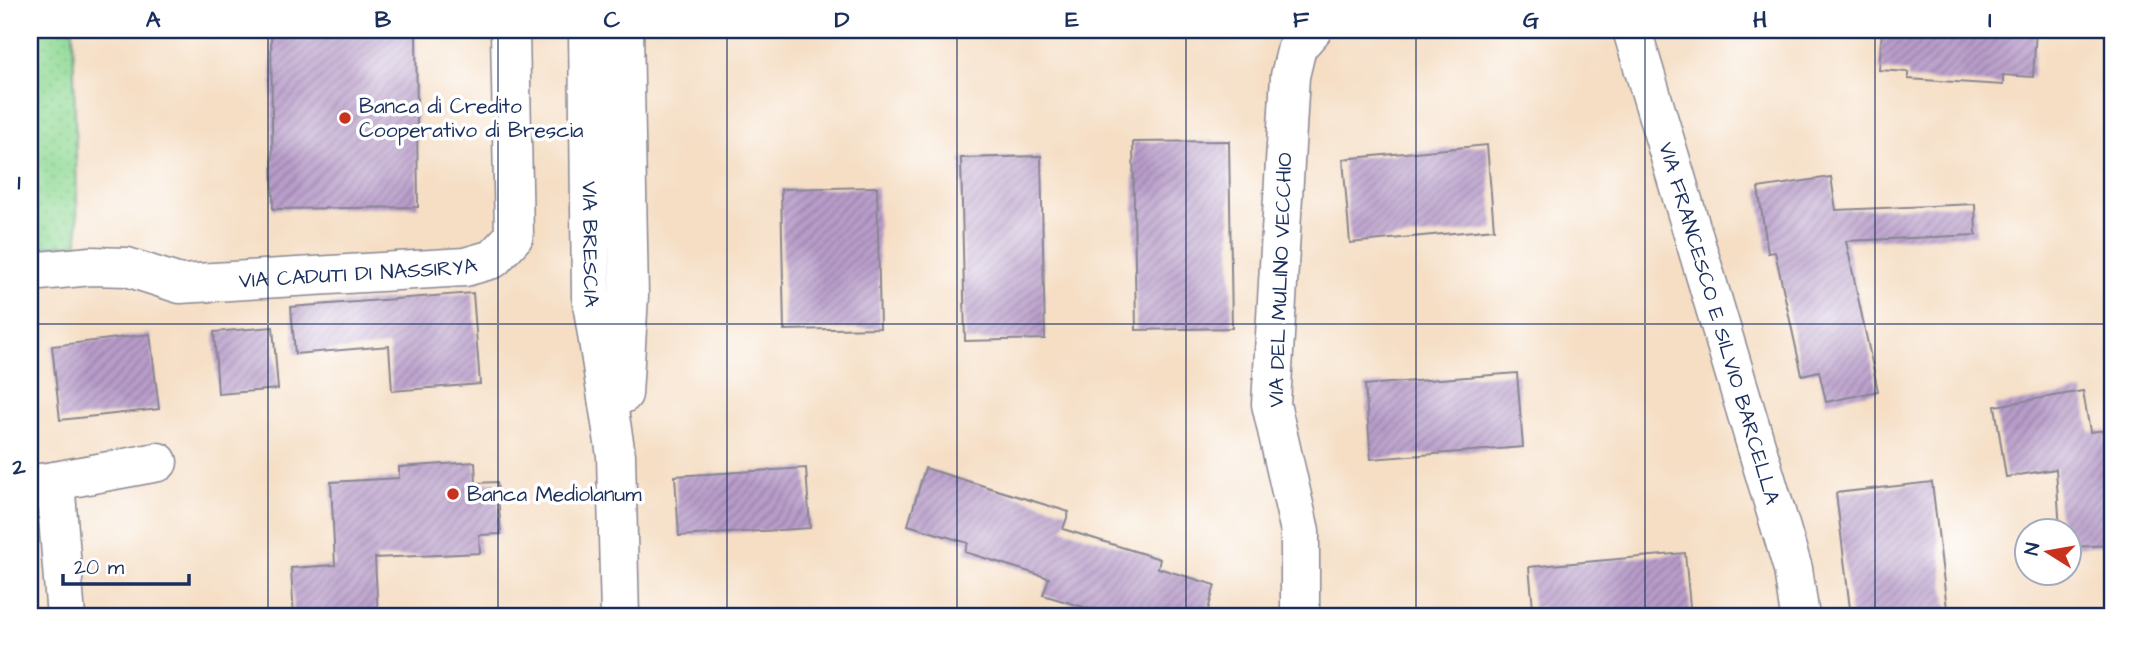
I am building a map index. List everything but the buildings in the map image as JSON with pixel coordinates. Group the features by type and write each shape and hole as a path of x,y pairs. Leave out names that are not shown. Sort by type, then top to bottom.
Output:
{"street":[{"name":"VIA CADUTI DI NASSIRYA","path":"30,272 91,266 127,267 180,284 466,267 494,259 514,236 510,30"},
{"name":"VIA BRESCIA","path":"587,30 591,296 616,455 620,617"},
{"name":"VIA BRESCIA","path":"616,455 629,296 624,30"},
{"name":"VIA DEL MULINO VECCHIO","path":"1300,617 1300,531 1271,404 1290,76 1297,47 1312,30"},
{"name":"VIA FRANCESCO E SILVIO BARCELLA","path":"1632,30 1793,569 1800,617"},
{"path":"66,617 42,483 159,462"}],"green space":[{"path":"30,30 73,30 78,244 30,247"}],"place":[{"name":"Banca di Credito Cooperativo di Brescia","path":"345,118"},
{"name":"Banca Mediolanum","path":"453,494"}]}
